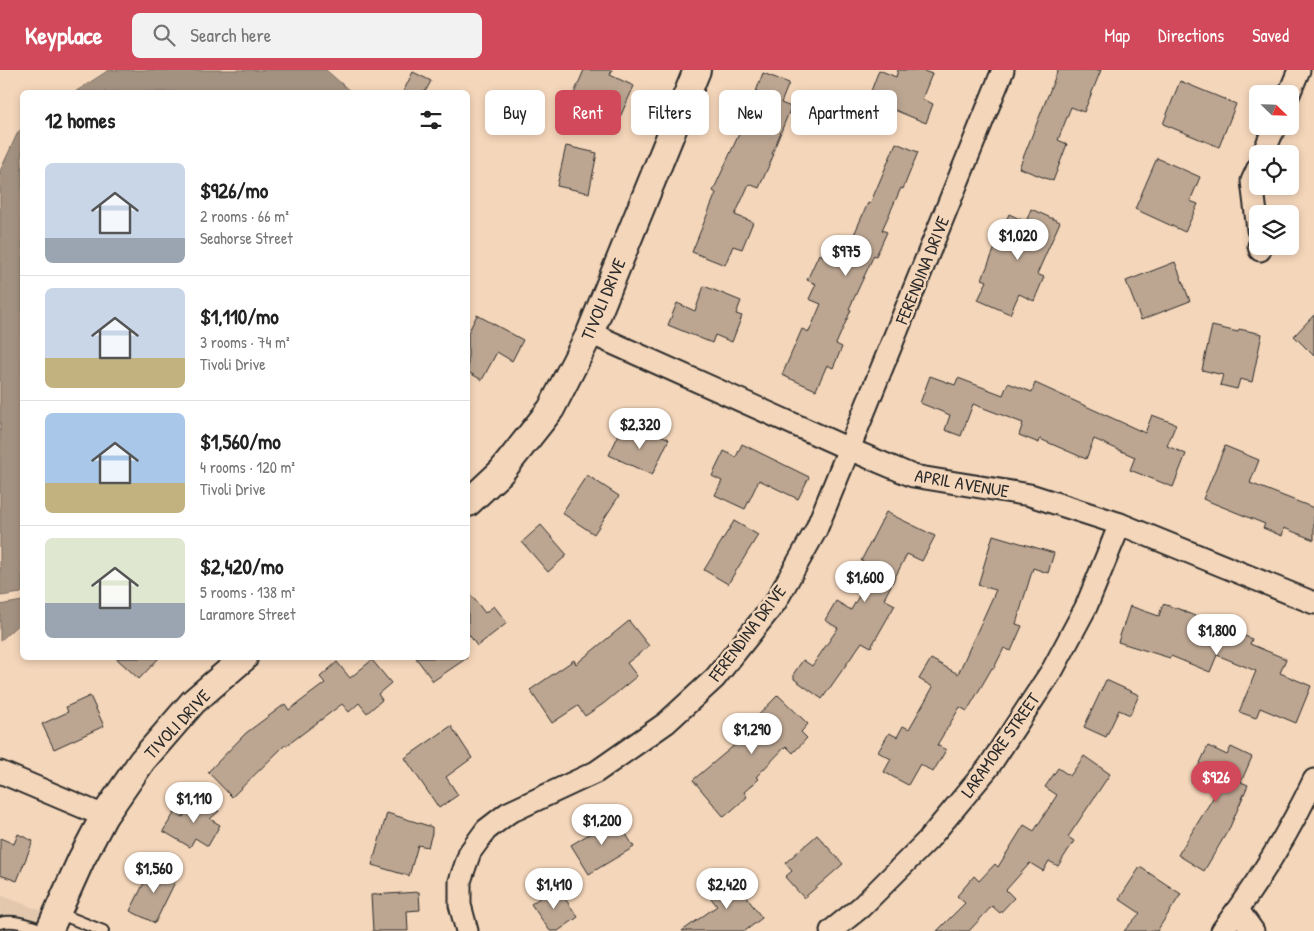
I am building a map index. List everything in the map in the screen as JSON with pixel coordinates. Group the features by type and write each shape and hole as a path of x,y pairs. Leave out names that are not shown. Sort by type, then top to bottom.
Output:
{"street":[{"name":"TIVOLI DRIVE","path":"470,500 501,472 551,409 590,333 697,70"},
{"name":"FERENDINA DRIVE","path":"467,931 460,905 460,881 470,852 486,830 508,813 596,772 666,723 715,678 775,603 816,530 1003,70"},
{"path":"1293,85 1299,70"},
{"name":"APRIL AVENUE","path":"590,333 913,476 1030,495 1120,524 1314,603"},
{"name":"LARAMORE STREET","path":"831,931 861,907 928,840 988,768 1053,669 1086,607 1120,524"},
{"name":"TIVOLI DRIVE","path":"51,925 104,816 142,761 193,702 242,660"},
{"path":"0,772 104,816"},
{"path":"1222,931 1238,910 1298,813 1314,780"},
{"path":"1238,910 1253,931"}],"lane":[{"path":"0,923 7,921 103,931"}],"shaded area":[{"path":"109,70 326,70 349,90 78,90"},
{"path":"20,130 20,593 0,596 0,171"},
{"path":"20,601 20,623 0,641 0,605"},
{"path":"0,895 45,912 37,931 0,931"}],"building":[{"path":"584,70 612,70 610,75 634,86 621,115 621,90 576,90"},
{"path":"879,70 896,77 898,70 921,70 932,74 922,99 933,104 926,123 897,111 897,90 871,90"},
{"path":"1058,70 1101,70 1084,112 1071,107 1058,140 1067,144 1053,181 1019,168"},
{"path":"413,72 431,81 426,90 404,90"},
{"path":"763,73 789,83 781,103 781,90 757,90"},
{"path":"1180,81 1236,104 1219,147 1163,124"},
{"path":"781,103 791,107 781,132"},
{"path":"739,135 780,135 772,154 774,154 759,188 749,184 735,215 753,222 742,249 733,246 725,265 692,252 716,193 713,191"},
{"path":"896,143 918,152 903,189 901,188 882,230 887,232 849,309 851,310 836,344 842,347 833,368 827,365 816,390 782,375 802,329 809,332 821,304 809,299 816,284 807,280 819,254 841,264 868,203 870,204"},
{"path":"566,146 597,153 589,193 557,186"},
{"path":"1157,158 1200,177 1190,201 1198,204 1185,232 1135,209"},
{"path":"1031,209 1060,222 1037,274 1044,277 1034,301 1019,294 1010,314 978,300 987,281 982,279 1009,214 1026,222"},
{"path":"1175,262 1190,301 1141,320 1126,281"},
{"path":"704,286 741,301 736,314 742,316 732,342 715,335 712,343 668,325 677,303 695,311"},
{"path":"477,315 523,340 512,361 497,352 482,380 470,373 470,329"},
{"path":"1314,315 1314,356 1294,336"},
{"path":"1212,326 1238,332 1239,329 1262,334 1252,382 1240,379 1237,389 1220,385 1223,375 1202,370"},
{"path":"930,376 955,385 958,378 1003,395 1008,383 1032,392 1035,383 1145,433 1152,415 1176,424 1167,446 1186,454 1173,487 1130,470 1135,457 1094,439 1086,459 1040,439 1039,443 1019,435 1023,423 973,404 961,436 945,430 950,415 920,403"},
{"path":"643,427 669,439 652,475 609,455 621,430 637,438"},
{"path":"742,444 809,477 798,499 759,480 745,509 715,495 722,481 712,476 724,451 736,457"},
{"path":"1225,446 1259,460 1250,483 1314,508 1314,540 1284,528 1282,536 1263,528 1265,524 1203,499"},
{"path":"587,475 619,496 594,534 562,513"},
{"path":"886,512 935,536 922,561 907,554 884,599 895,605 871,647 862,642 822,699 794,679 794,673 803,660 812,666 838,628 825,620 836,601 851,610 875,568 861,561"},
{"path":"734,521 758,535 728,584 704,570"},
{"path":"541,525 567,555 548,572 522,542"},
{"path":"993,535 1054,553 1048,573 1033,568 1016,624 1022,626 1011,651 1004,648 994,668 992,668 967,711 960,707 937,745 946,750 933,772 920,764 908,785 884,772 891,759 878,752 889,733 897,737 903,726 909,729 933,687 919,679 931,659 958,674 996,590 978,585"},
{"path":"470,594 485,613 494,606 507,623 477,646 470,636"},
{"path":"1163,604 1185,611 1252,639 1250,644 1286,659 1280,673 1311,686 1296,723 1260,708 1256,718 1239,712 1256,671 1217,655 1210,672 1171,656 1170,658 1118,642 1130,606 1159,616"},
{"path":"629,621 649,646 627,663 637,676 585,716 578,706 552,723 530,690 574,660 576,664"},
{"path":"118,660 157,660 139,679"},
{"path":"372,660 391,683 378,694 382,700 367,713 359,703 349,712 342,704 285,745 232,797 208,772 246,733 285,704 289,710 325,683 320,677 337,662 350,678"},
{"path":"417,660 464,660 433,681"},
{"path":"1106,680 1139,695 1130,715 1119,710 1106,737 1084,727"},
{"path":"778,695 808,724 801,732 807,738 793,753 786,746 756,777 759,779 744,792 747,797 724,817 693,780 749,733 745,729"},
{"path":"90,696 104,726 54,749 42,724 68,712 66,707"},
{"path":"451,726 472,758 446,777 458,795 439,808 405,758"},
{"path":"1208,746 1227,755 1231,747 1252,757 1241,782 1248,785 1230,827 1204,871 1178,855 1216,793 1191,782"},
{"path":"1084,756 1110,774 1068,837 1074,841 1058,866 1049,861 1043,871 1030,863 1006,890 1014,898 1000,913 992,906 969,931 937,931 965,903 957,896 974,876 979,881 995,864 998,867 1024,825 1034,831 1057,795 1045,787 1058,768 1070,776"},
{"path":"194,796 219,811 210,819 220,825 208,846 195,838 190,847 163,831 175,812 183,817"},
{"path":"387,813 432,827 428,847 418,845 409,876 372,865"},
{"path":"616,818 634,847 589,874 571,845"},
{"path":"18,834 33,841 17,881 0,875 0,838 14,844"},
{"path":"817,835 843,864 804,898 785,877 792,871 785,863"},
{"path":"153,865 177,878 155,923 130,911"},
{"path":"1140,867 1181,894 1157,931 1124,931 1140,913 1119,899"},
{"path":"730,875 762,918 745,931 682,931 717,906 707,893"},
{"path":"556,886 578,917 558,931 550,931 531,904"},
{"path":"419,892 420,910 407,911 408,931 373,931 371,895"}]}
